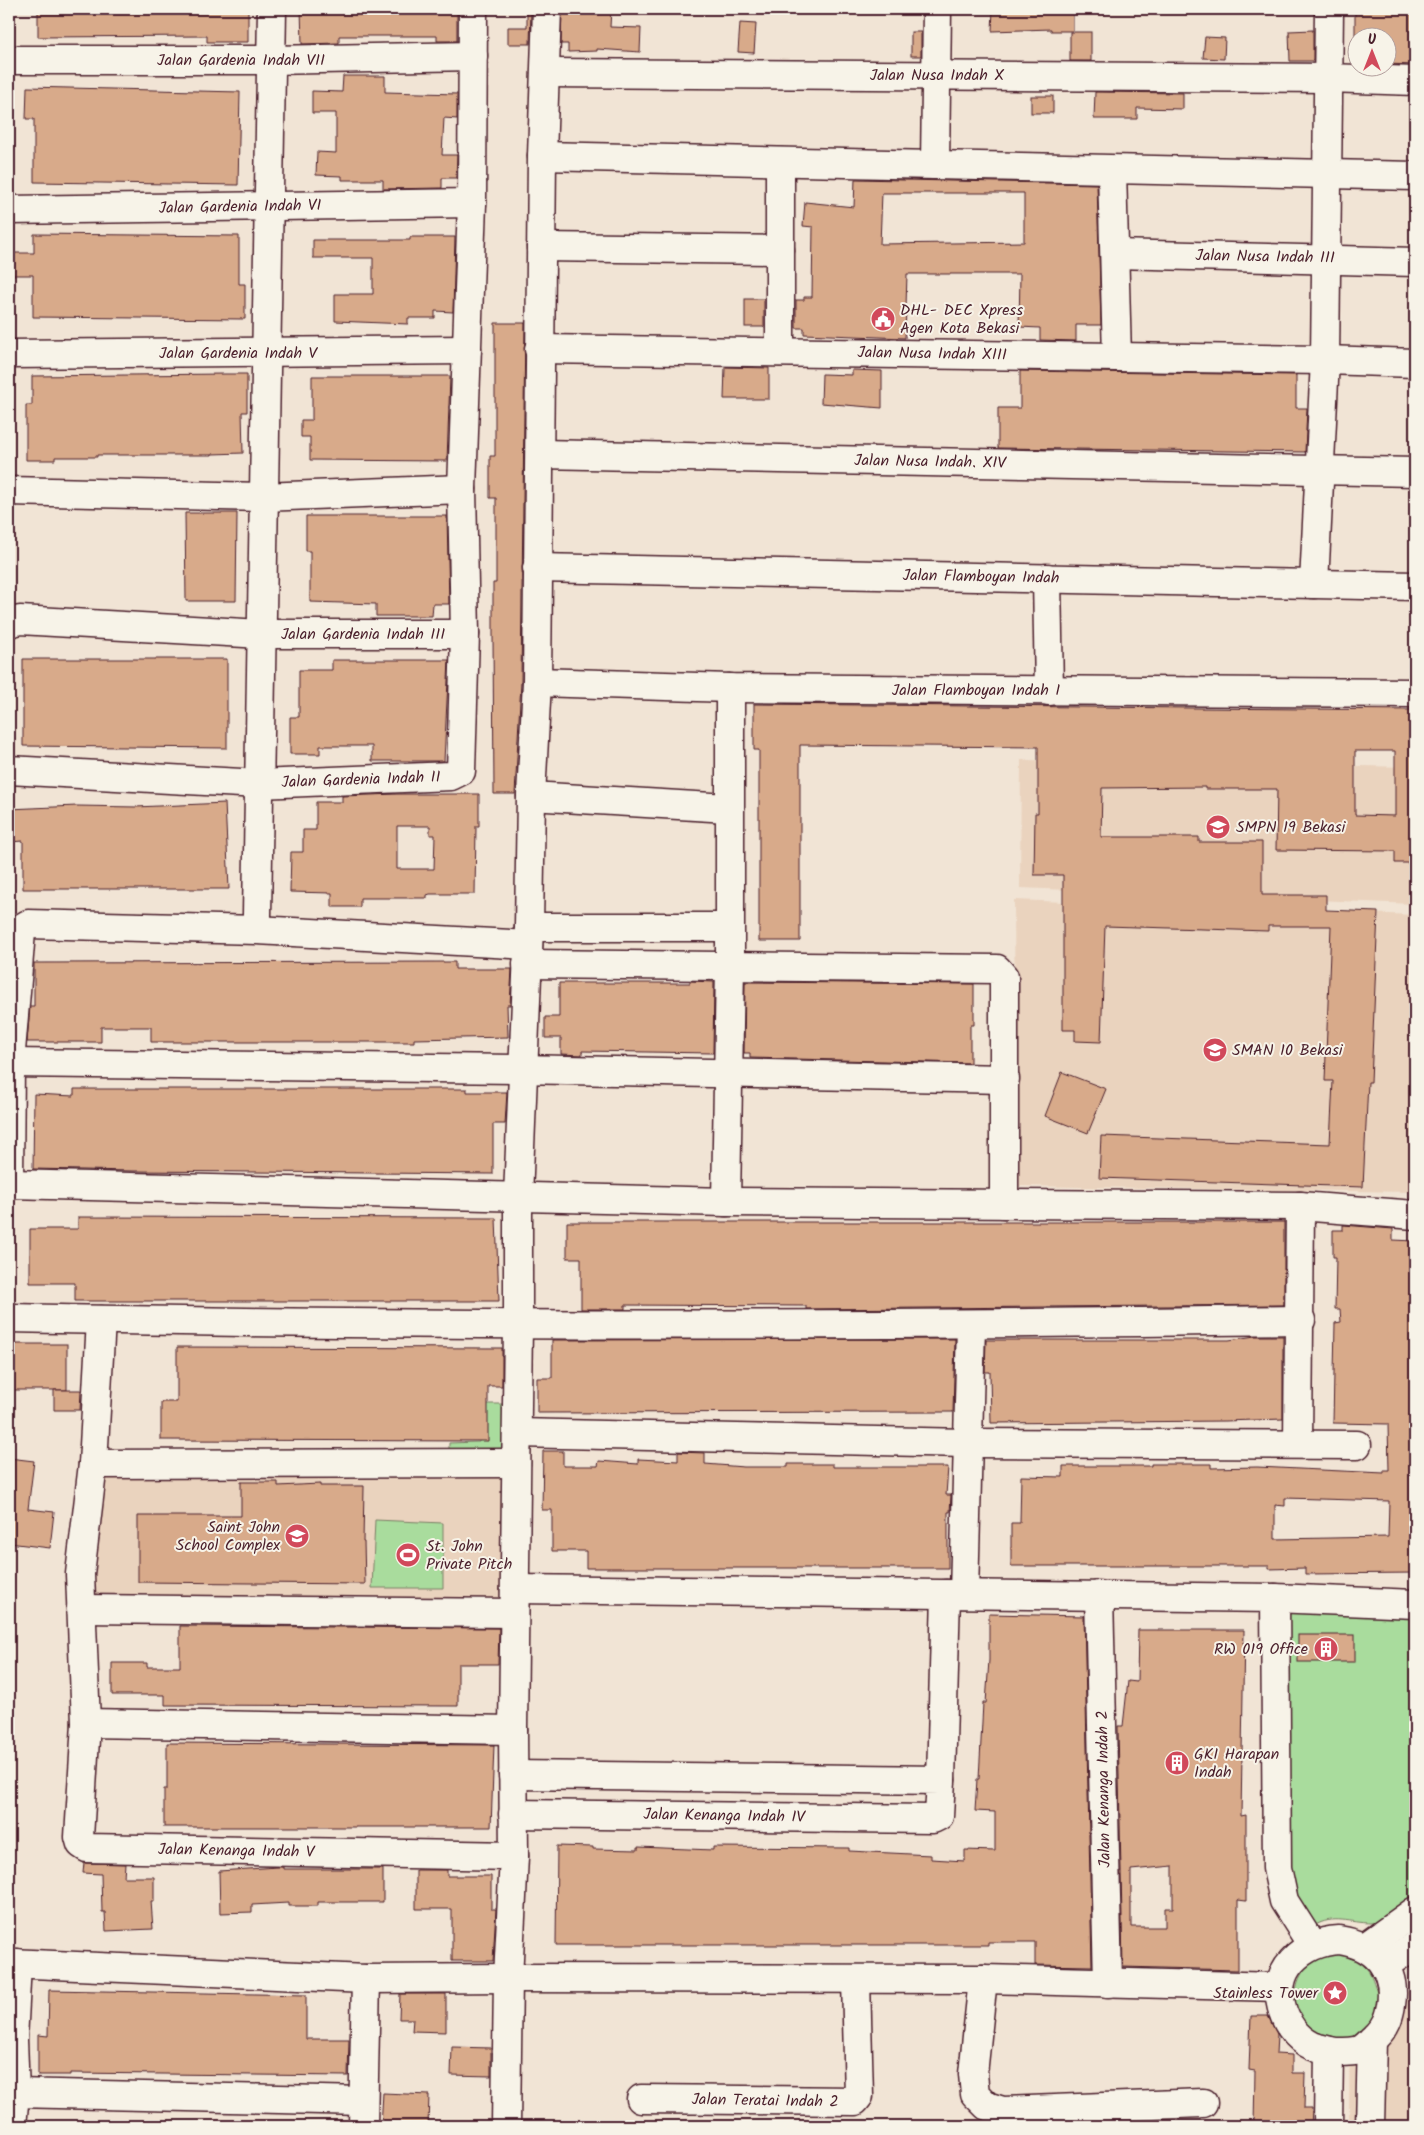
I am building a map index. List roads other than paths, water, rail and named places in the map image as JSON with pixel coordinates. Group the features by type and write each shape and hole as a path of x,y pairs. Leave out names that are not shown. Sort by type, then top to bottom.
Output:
{"street":[{"path":"257,915 272,9"},
{"path":"465,634 462,489 472,203 473,9"},
{"path":"506,2126 508,1978 514,1856 512,1814 518,1197 524,1069 531,796 543,568 539,349 542,156 547,9"},
{"path":"935,165 937,9"},
{"path":"1314,584 1325,360 1329,9"},
{"name":"Jalan Gardenia Indah VII","path":"9,60 271,60 473,56"},
{"name":"Jalan Nusa Indah X","path":"546,73 1328,78 1415,82"},
{"path":"542,156 1415,176"},
{"path":"780,162 780,352"},
{"path":"1112,170 1118,357"},
{"name":"Jalan Gardenia Indah VI","path":"9,210 472,203"},
{"path":"541,247 780,250"},
{"name":"Jalan Nusa Indah III","path":"1115,254 1415,262"},
{"name":"Jalan Nusa Indah XIII","path":"539,349 1325,360 1415,363"},
{"name":"Jalan Gardenia Indah V","path":"9,354 467,350"},
{"name":"Jalan Nusa Indah. XIV","path":"540,454 1415,472"},
{"path":"9,491 263,498 462,489"},
{"name":"Jalan Flamboyan Indah","path":"543,568 1415,586"},
{"path":"1047,578 1049,691"},
{"name":"Jalan Gardenia Indah III","path":"9,622 20,620 262,634 465,634"},
{"name":"Jalan Gardenia Indah II","path":"9,770 259,784 451,776 461,772 465,634"},
{"name":"Jalan Flamboyan Indah I","path":"537,682 730,688 1415,693"},
{"path":"726,1202 730,965 728,927 728,808 730,688"},
{"path":"531,796 728,808"},
{"path":"1004,1204 1004,977 997,969 730,965 528,945 257,930 28,924 23,926 21,932 10,1063 9,1183 726,1202 1004,1204 1300,1206 1415,1215"},
{"path":"528,945 728,927"},
{"path":"10,1063 524,1069 1005,1080"},
{"path":"1298,1444 1301,1320 1300,1206"},
{"path":"9,1318 518,1324 971,1325 1301,1320"},
{"path":"101,1320 93,1464 80,1574 86,1723 513,1730"},
{"path":"513,1775 940,1780 966,1442 971,1325"},
{"path":"517,1433 966,1442 1357,1445"},
{"path":"93,1464 516,1463"},
{"path":"81,1609 955,1594 1275,1598 1415,1604"},
{"name":"Jalan Kenanga Indah 2","path":"1099,1596 1108,1983"},
{"path":"1275,1598 1277,1868 1284,1901 1312,1945"},
{"name":"Jalan Kenanga Indah V","path":"86,1723 79,1837 81,1844 87,1848 514,1856"},
{"name":"Jalan Kenanga Indah IV","path":"512,1814 936,1819 939,1816 940,1780"},
{"path":"1365,1947 1415,1911"},
{"path":"1339,1940 1365,1947 1376,1955 1390,1978 1404,1991 1382,2030 1359,2050 1334,2052 1308,2045 1297,2037 1283,2014 1280,1987 1291,1962 1312,1945 1325,1941 1339,1940"},
{"path":"1384,1966 1415,1945"},
{"path":"12,2126 15,2093 13,1963 366,1979 983,1979 1280,1987"},
{"path":"15,2093 363,2114 366,1979"},
{"path":"983,1979 973,2074 975,2094 987,2106 1003,2111 1203,2103"},
{"name":"Jalan Teratai Indah 2","path":"641,2098 855,2101 859,2096 856,1980"},
{"path":"1370,2126 1372,2040"},
{"path":"1328,2126 1329,2051"}],"place":[{"name":"DHL- DEC Xpress Agen Kota Bekasi","path":"883,319"},
{"name":"SMPN 19 Bekasi","path":"1218,827"},
{"name":"SMAN 10 Bekasi","path":"1215,1050"},
{"name":"Saint John School Complex","path":"297,1536"},
{"name":"St. John Private Pitch","path":"408,1555"},
{"name":"RW 019 Office","path":"1326,1649"},
{"name":"GKI Harapan Indah","path":"1177,1763"},
{"name":"Stainless Tower","path":"1335,1993"}]}
